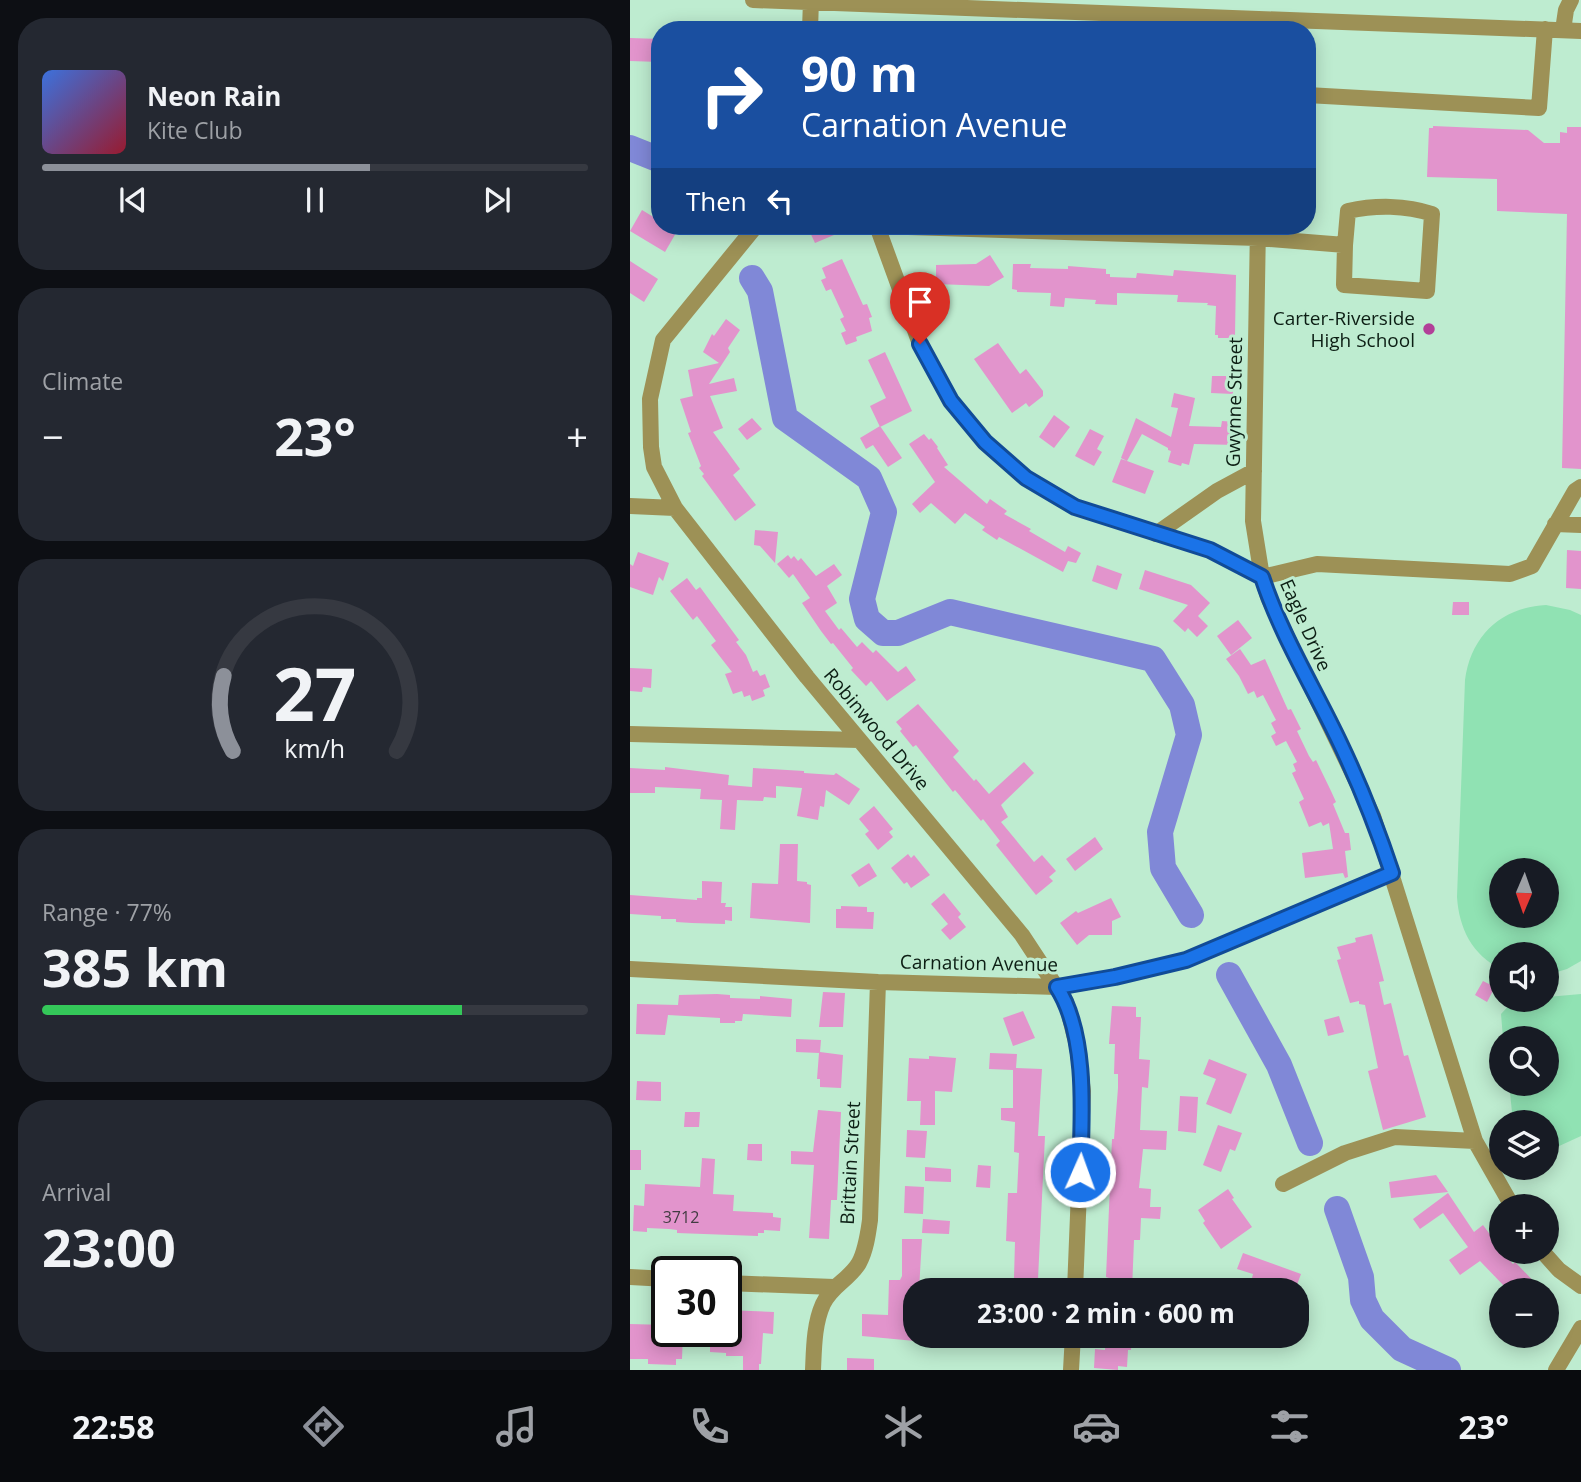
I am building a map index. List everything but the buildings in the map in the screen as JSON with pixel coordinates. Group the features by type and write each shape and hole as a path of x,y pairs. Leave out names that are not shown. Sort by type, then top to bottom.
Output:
{"street":[{"path":"753,0 1191,21"},
{"path":"1563,30 1566,10 1571,0"},
{"path":"810,21 811,1"},
{"path":"1316,26 1581,31"},
{"path":"1316,96 1539,108 1545,29"},
{"path":"1365,207 1415,208 1432,214 1427,290 1344,285 1345,245 1348,211 1365,207"},
{"name":"Robinwood Drive","path":"749,235 663,340 650,399 654,467 675,508 859,740 1022,935 1066,1002 1077,1046 1083,1091 1075,1278"},
{"name":"Eagle Drive","path":"880,235 920,344 951,401 985,442 1026,478 1075,507 1210,550 1262,577 1286,634 1373,816 1475,1141 1505,1194"},
{"name":"Gwynne Street","path":"1258,235 1253,522 1262,577"},
{"path":"1278,235 1345,245"},
{"path":"1156,534 1217,491 1254,471"},
{"path":"1262,577 1317,564 1510,573 1532,566 1575,491 1581,487"},
{"path":"630,506 675,508"},
{"path":"1555,524 1581,525"},
{"path":"630,734 859,740"},
{"name":"Carnation Avenue","path":"630,969 878,982 1057,987 1186,960 1392,873"},
{"name":"Brittain Street","path":"813,1370 823,1304 834,1287 859,1263 867,1240 870,1220 878,982"},
{"path":"1283,1184 1345,1153 1395,1137 1475,1141"},
{"path":"1554,1264 1581,1286"},
{"path":"630,1278 651,1279"},
{"path":"742,1284 834,1287"},
{"path":"1556,1370 1581,1328"},
{"path":"1071,1370 1072,1348"}],"green space":[{"path":"1546,605 1581,615 1581,961 1559,971 1559,942 1489,942 1489,961 1469,939 1458,908 1465,680 1468,664 1474,650 1491,626 1516,611"},
{"path":"1581,994 1581,1136 1559,1146 1559,1110 1512,1110 1510,1096 1559,1096 1559,1026 1502,1026 1501,1014 1559,1012 1559,996"}],"waterway":[{"path":"630,148 651,156"},
{"path":"752,278 760,291 785,418 869,478 884,512 862,599 867,619 883,633 898,633 950,612 1153,659 1182,705 1189,735 1160,832 1163,868 1191,915"},
{"path":"1229,975 1279,1065 1310,1143"},
{"path":"1337,1209 1361,1277 1363,1300 1372,1319 1402,1349 1448,1370"}],"place":[{"name":"Carter-Riverside High School","path":"1429,329"}],"route":[{"path":"920,344 951,401 985,442 1026,478 1075,507 1210,550 1262,577 1268,597 1373,816 1392,873 1186,960 1057,987 1066,1002 1077,1046 1083,1091 1080,1172"}]}
